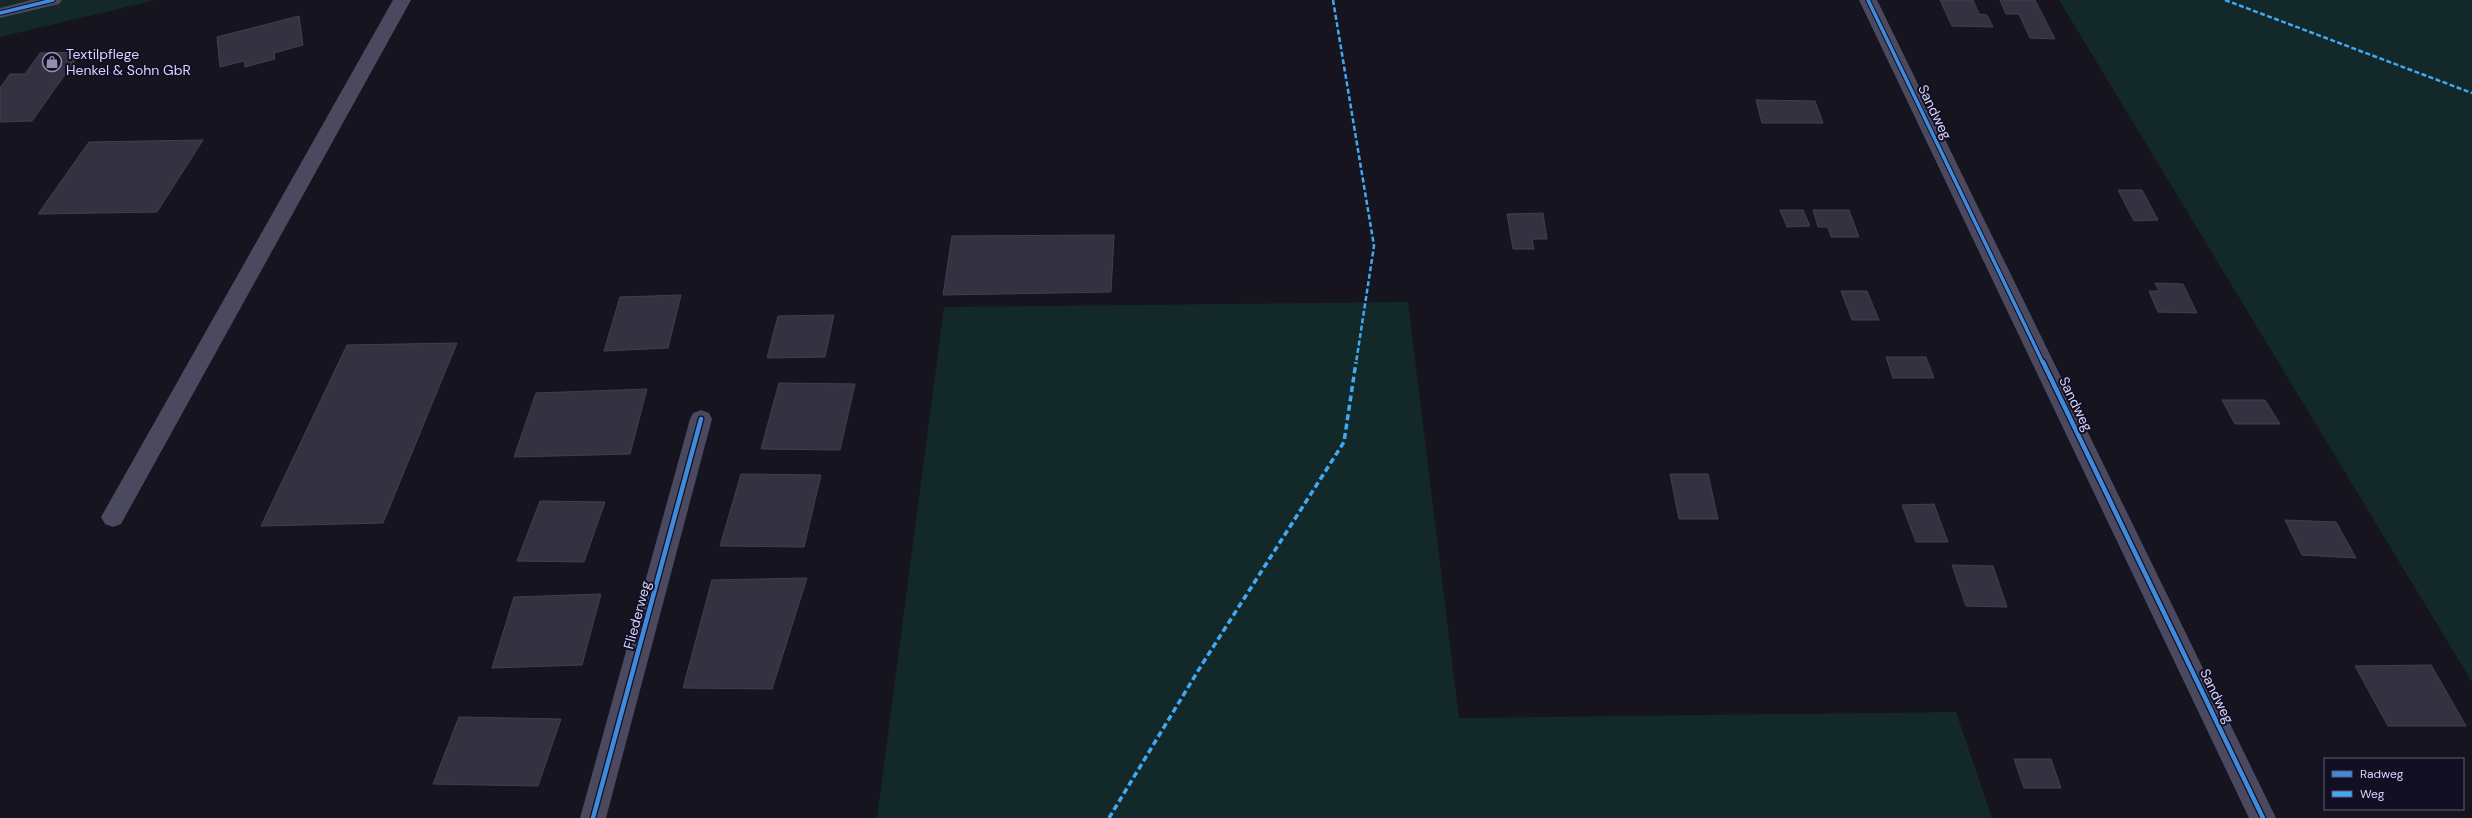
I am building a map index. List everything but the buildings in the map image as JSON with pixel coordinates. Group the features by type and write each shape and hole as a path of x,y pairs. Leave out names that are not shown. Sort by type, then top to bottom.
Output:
{"street":[{"path":"0,13 53,0"},
{"path":"113,517 402,0"},
{"name":"Sandweg","path":"1868,0 2263,818"},
{"name":"Fliederweg","path":"593,818 701,419"}],"green space":[{"path":"0,0 156,0 0,37"},
{"path":"2059,0 2472,0 2472,682"},
{"path":"1408,302 1459,718 1956,712 1992,818 877,818 944,307"}],"marked path":[{"path":"1109,818 1201,666 1344,442 1374,246 1333,0"},
{"path":"2225,0 2472,93"}],"cycle path":[{"path":"0,13 53,0"},
{"path":"1868,0 2263,818"},
{"path":"593,818 701,419"}],"place":[{"name":"Textilpflege Henkel & Sohn GbR","path":"52,62"}]}
